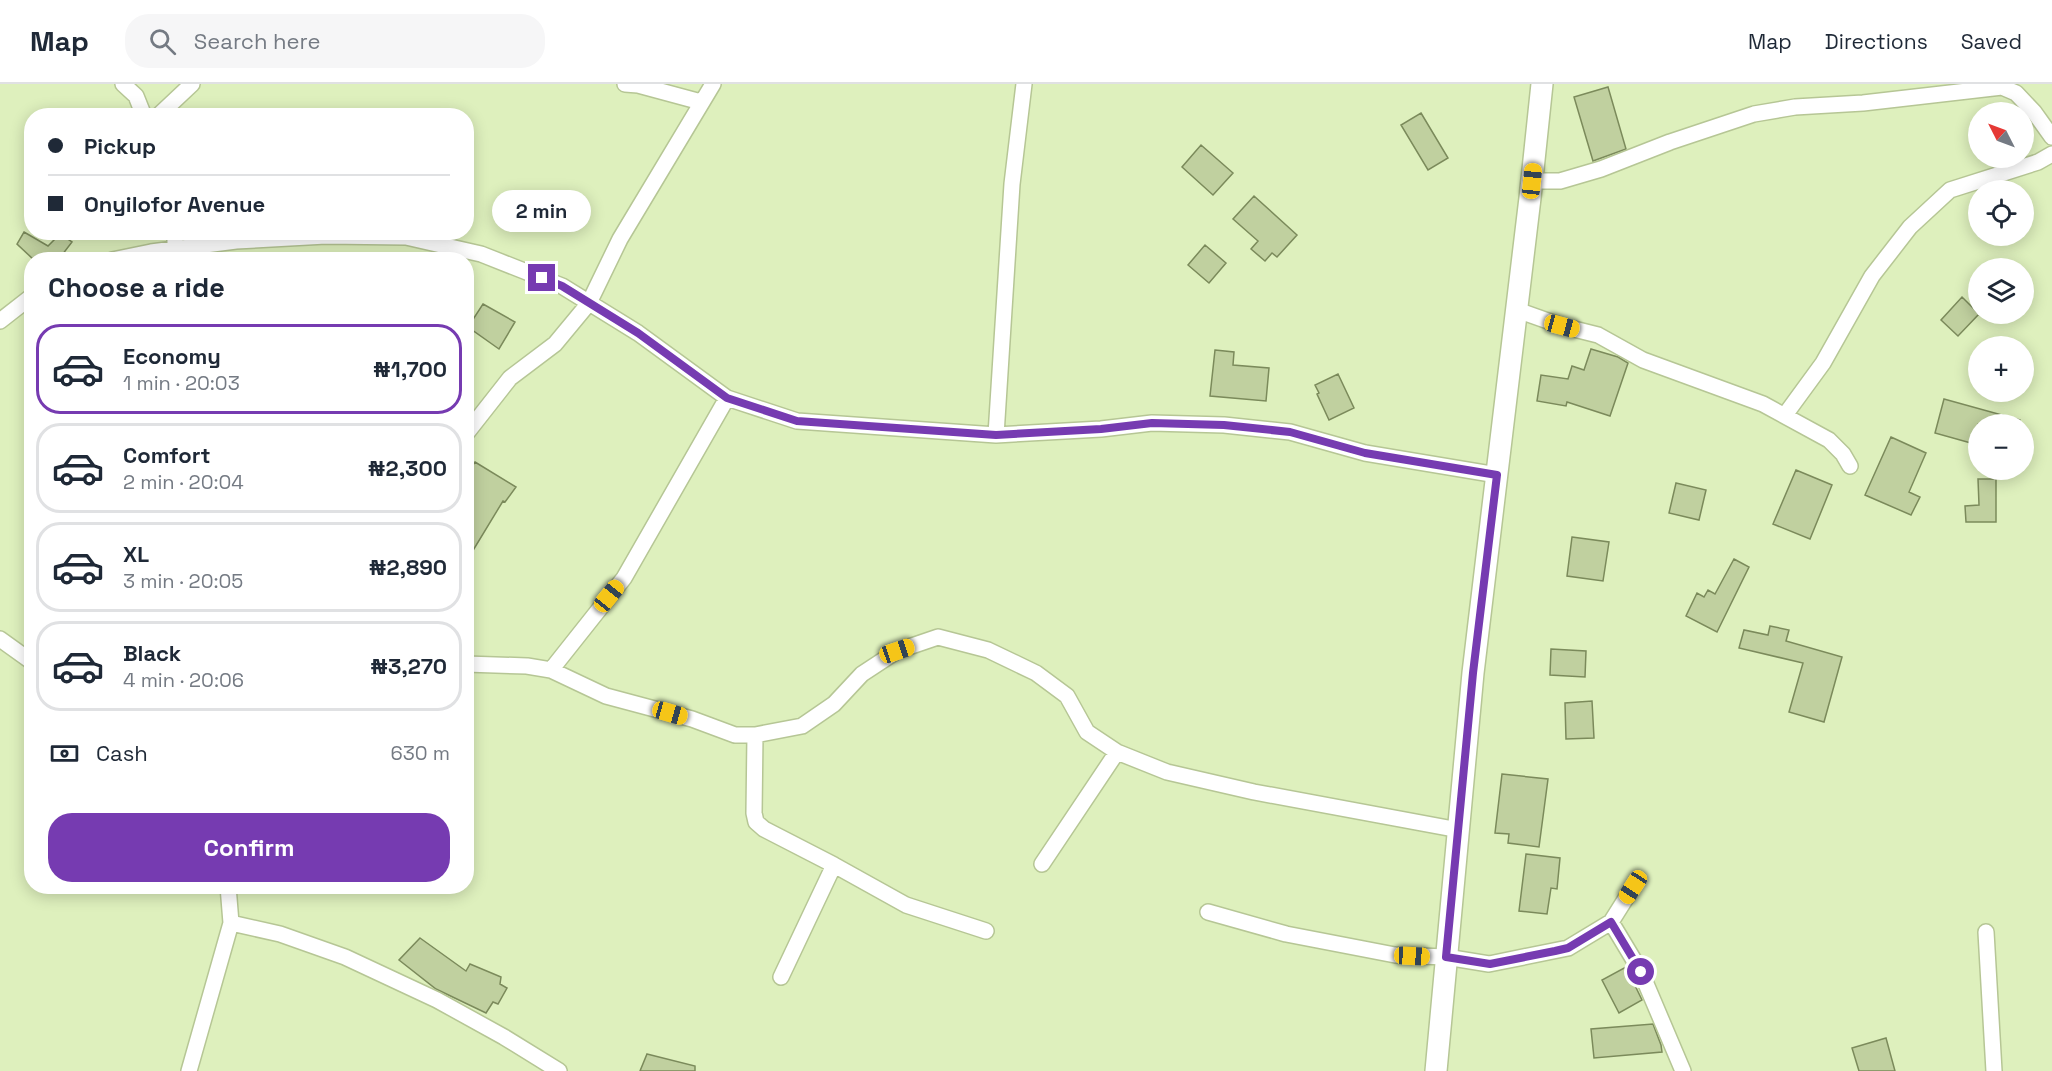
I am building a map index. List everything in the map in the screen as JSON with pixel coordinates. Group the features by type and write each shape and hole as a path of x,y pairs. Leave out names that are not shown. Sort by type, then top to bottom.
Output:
{"main road":[{"path":"1436,1071 1473,673 1542,84"}],"street":[{"path":"123,84 136,96 141,108"},
{"path":"166,108 192,84"},
{"path":"625,84 638,85 701,102"},
{"path":"474,424 510,378 555,344 589,303 620,238 713,84"},
{"path":"996,435 1012,184 1024,84"},
{"path":"1532,181 1560,181 1601,169 1670,142 1754,114 1932,90 2020,88 2052,137"},
{"path":"1785,415 1823,363 1872,276 1910,227 1950,190 2038,162 2052,154"},
{"path":"184,252 236,241 254,240"},
{"path":"419,240 472,252"},
{"path":"474,252 562,286 638,333 727,398 797,421 996,435 1101,429 1152,423 1224,425 1290,432 1365,453 1497,475"},
{"path":"0,321 24,302"},
{"path":"1517,310 1562,326 1598,335 1642,360 1763,404 1829,440 1843,453 1850,466"},
{"path":"551,670 624,578 727,398"},
{"path":"474,664 527,666 551,670 606,696 692,719 735,735 755,735 802,726 834,705 862,674 871,668 897,651 938,637 988,650 1036,673 1067,696 1087,732 1117,752 1167,772 1254,792 1458,830"},
{"path":"0,639 24,656"},
{"path":"755,735 754,813 756,822 764,830 906,905 986,931"},
{"path":"1042,864 1117,752"},
{"path":"781,977 834,865"},
{"path":"1208,912 1297,936 1395,955 1446,957 1490,964 1568,948 1611,922 1633,887"},
{"path":"189,1071 231,923 229,894"},
{"path":"1611,922 1641,972 1683,1071"},
{"path":"231,923 280,934 345,957 437,1000 559,1071"},
{"path":"1986,932 1994,1071"}],"building":[{"path":"1608,87 1626,149 1593,161 1574,97"},
{"path":"1421,113 1448,158 1428,170 1401,125"},
{"path":"1201,145 1233,173 1213,195 1182,167"},
{"path":"1254,196 1297,235 1277,257 1272,253 1265,261 1251,249 1258,241 1233,219"},
{"path":"24,232 24,240 38,240 48,246 54,240 72,242 64,252 26,252 17,244"},
{"path":"1205,245 1226,263 1209,283 1188,265"},
{"path":"1962,297 1968,303 1969,324 1958,336 1941,320"},
{"path":"483,304 515,322 499,349 474,331 474,318"},
{"path":"1591,349 1618,357 1628,363 1610,416 1567,402 1566,406 1537,401 1541,375 1568,379 1572,366 1584,370"},
{"path":"1215,350 1234,352 1233,365 1269,368 1266,401 1210,396"},
{"path":"1338,374 1354,408 1329,420 1315,385"},
{"path":"1944,399 1998,414 1968,414 1968,442 1935,433"},
{"path":"1891,437 1926,453 1909,492 1920,497 1911,515 1865,495"},
{"path":"474,463 516,487 505,502 503,501 474,549"},
{"path":"1796,470 1832,485 1810,539 1773,524"},
{"path":"1978,480 1996,480 1996,522 1966,522 1965,506 1979,505"},
{"path":"1676,483 1706,490 1699,520 1669,513"},
{"path":"1572,537 1609,542 1603,581 1567,576"},
{"path":"1734,559 1749,567 1717,632 1686,616 1697,593 1704,597 1708,590 1715,594"},
{"path":"1770,626 1789,630 1786,641 1842,657 1824,722 1789,712 1803,663 1739,648 1744,630 1768,635"},
{"path":"1551,649 1586,651 1585,677 1550,675"},
{"path":"1592,701 1594,738 1566,739 1565,703"},
{"path":"1502,774 1548,779 1539,847 1508,843 1509,834 1495,833"},
{"path":"1526,854 1560,858 1557,889 1551,888 1547,914 1519,911"},
{"path":"420,938 466,971 470,964 501,977 500,984 507,988 498,1004 493,1002 486,1013 436,989 399,960"},
{"path":"1626,967 1642,1000 1619,1013 1602,980"},
{"path":"1653,1024 1662,1052 1594,1058 1591,1029"},
{"path":"1886,1038 1895,1071 1859,1071 1852,1048"},
{"path":"647,1054 695,1066 695,1071 640,1071"}],"route":[{"path":"542,278 562,286 638,333 727,398 797,421 996,435 1101,429 1152,423 1224,425 1290,432 1365,453 1497,475 1473,673 1446,957 1490,964 1555,951 1568,948 1611,922 1641,972"}]}
